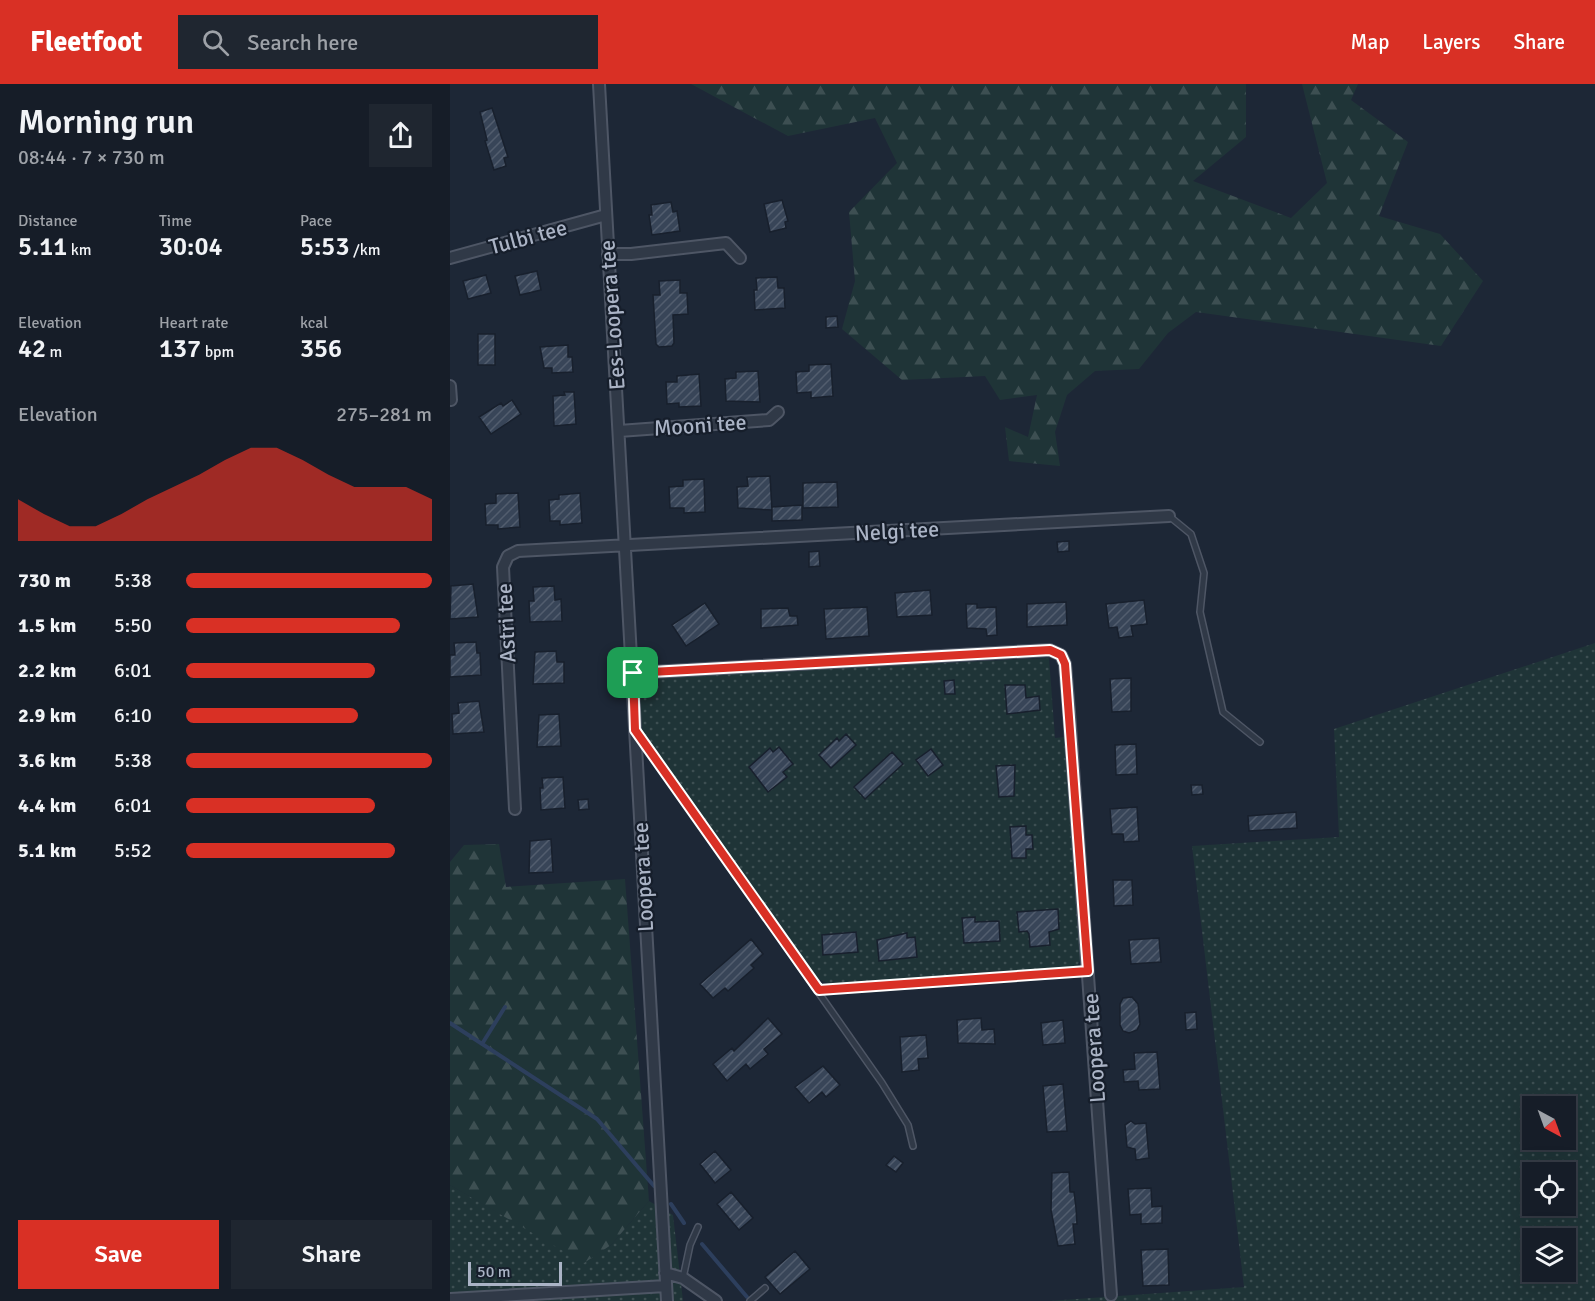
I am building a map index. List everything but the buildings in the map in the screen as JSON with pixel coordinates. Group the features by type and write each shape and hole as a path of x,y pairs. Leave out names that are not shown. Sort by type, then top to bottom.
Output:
{"street":[{"name":"Ees-Loopera tee","path":"599,84 626,545"},
{"name":"Tulbi tee","path":"450,258 606,215"},
{"path":"608,254 632,255 726,243 740,258"},
{"path":"450,386 451,400"},
{"name":"Mooni tee","path":"619,431 769,420 778,412"},
{"name":"Nelgi tee","path":"626,545 1168,516"},
{"name":"Loopera tee","path":"626,545 667,1301"},
{"name":"Astri tee","path":"515,809 503,567 508,556 518,550 626,545"},
{"name":"Loopera tee","path":"633,673 1050,650 1061,655 1065,664 1111,1295"},
{"path":"665,1273 683,1278 716,1301"},
{"path":"450,1299 666,1286"}],"lane":[{"path":"1168,516 1191,534 1204,573 1200,612 1223,712 1260,742"},
{"path":"635,730 819,990 892,1099 908,1125 913,1146"},
{"path":"819,990 1088,971"},
{"path":"683,1278 690,1245 698,1227"},
{"path":"750,1301 765,1288"}],"green space":[{"path":"691,84 1246,84 1246,137 1193,181 1291,218 1327,183 1302,84 1358,84 1351,100 1408,142 1379,216 1440,234 1483,281 1441,346 1196,312 1168,333 1139,369 1095,371 1067,395 1055,432 1060,466 1009,461 1005,427 1028,437 1037,395 1000,400 985,376 902,380 842,329 855,281 849,212 897,163 875,118 788,136"},
{"path":"1595,643 1595,1301 1049,1301 1244,1287 1192,846 1339,837 1334,729"},
{"path":"1049,658 1055,738 1065,737 1083,957 1076,967 830,984 818,979 649,744 639,726 636,686 644,677"},
{"path":"499,844 506,887 625,879 649,1201 611,1245 584,1263 450,1185 450,862 464,845"},
{"path":"450,1185 584,1262 611,1245 649,1201 673,1215 683,1301 450,1301"}],"waterway":[{"path":"482,1044 505,1007"},
{"path":"450,1023 597,1119 654,1186"},
{"path":"671,1204 684,1223"},
{"path":"702,1244 747,1297"}],"route":[{"path":"1050,650 1061,655 1065,664 1088,971 819,990 635,730 633,673 1050,650"}]}
